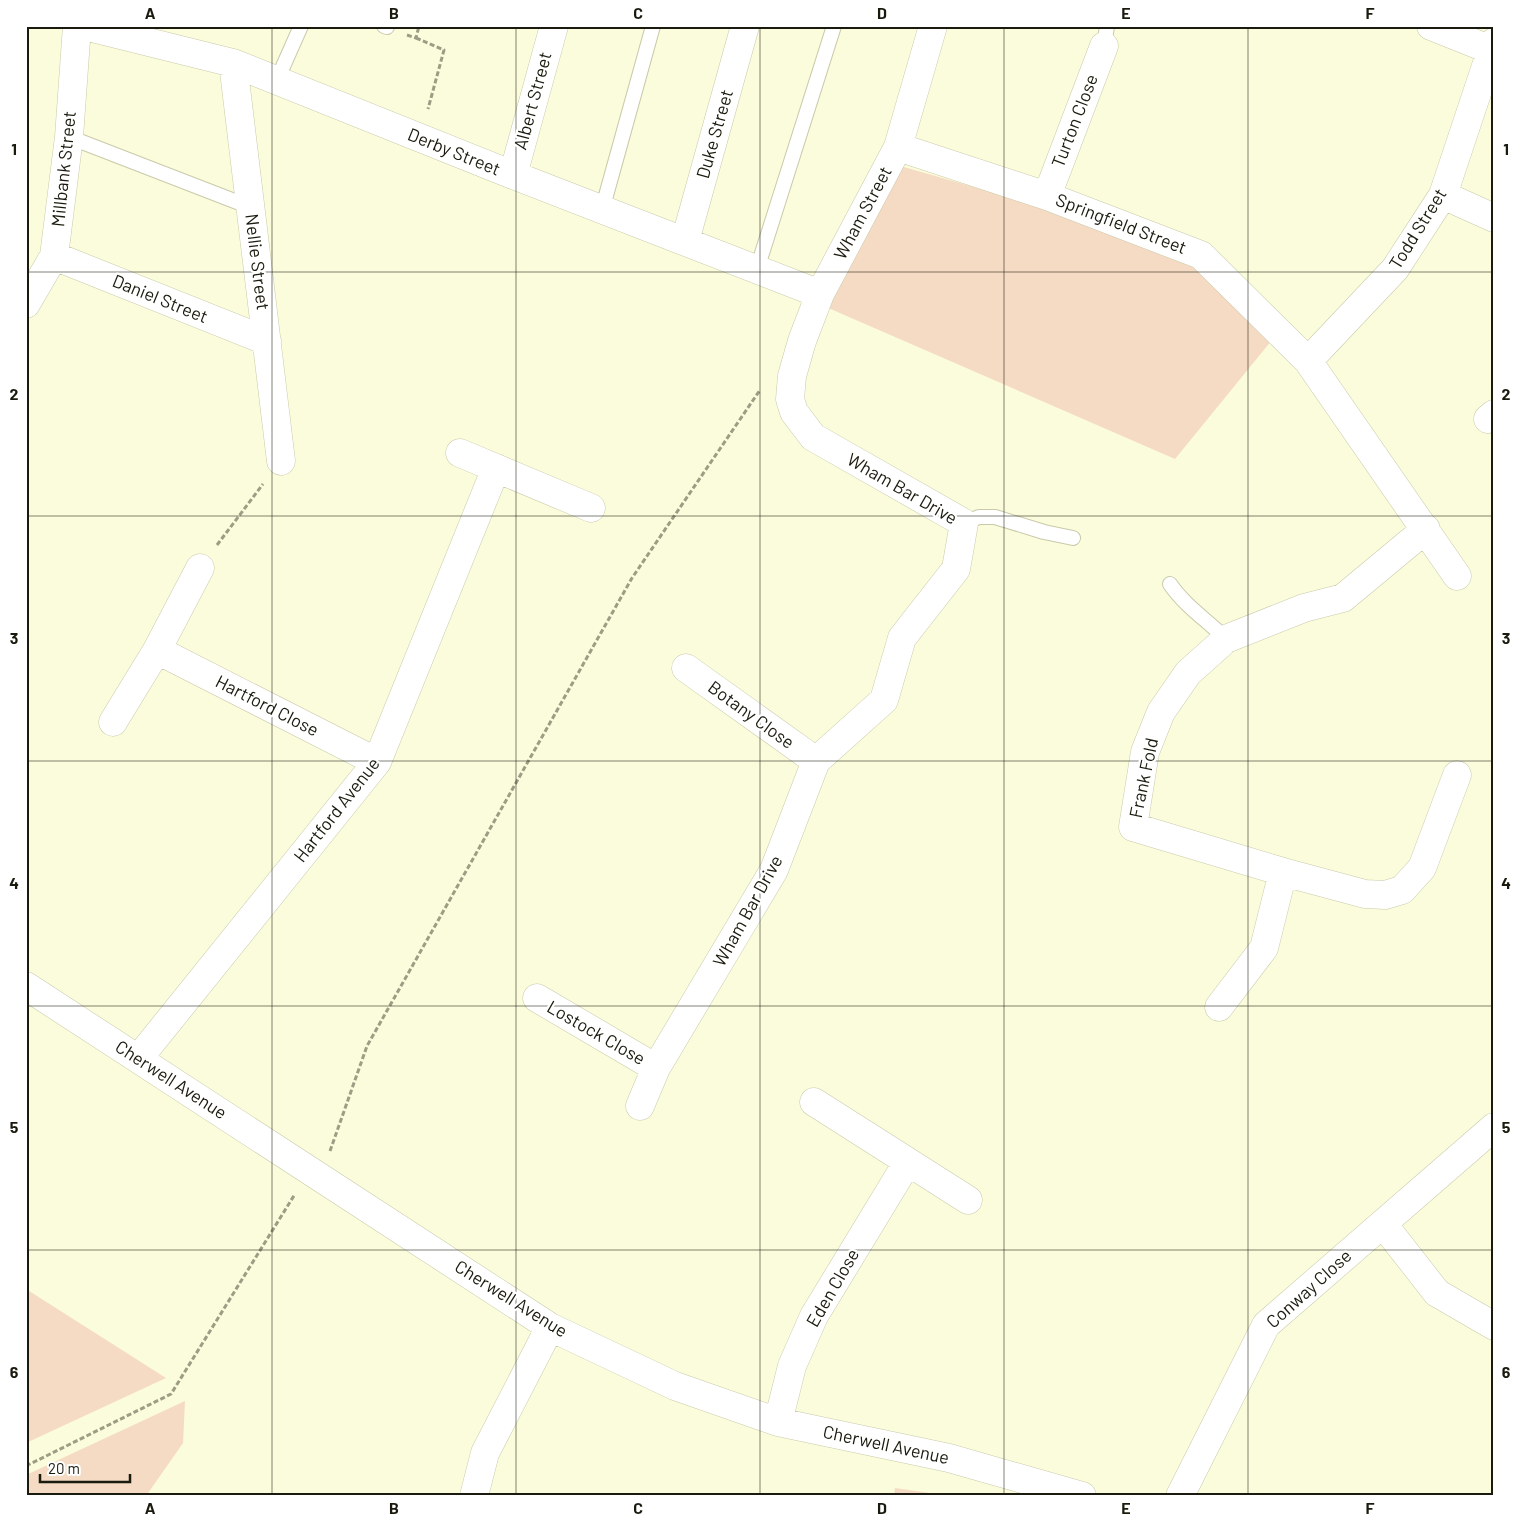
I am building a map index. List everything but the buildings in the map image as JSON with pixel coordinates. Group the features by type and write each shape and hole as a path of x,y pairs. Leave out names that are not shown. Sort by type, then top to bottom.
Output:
{"street":[{"name":"Millbank Street","path":"26,304 54,256 69,137 77,26"},
{"name":"Derby Street","path":"84,26 233,63 513,175 820,294"},
{"name":"Albert Street","path":"513,175 554,26"},
{"name":"Duke Street","path":"685,241 745,26"},
{"name":"Wham Street","path":"791,390 802,341 820,294 898,147 933,26"},
{"path":"1431,26 1492,46"},
{"name":"Turton Close","path":"1047,196 1106,36"},
{"name":"Todd Street","path":"1308,361 1395,269 1443,195 1492,46"},
{"name":"Nellie Street","path":"233,63 281,461"},
{"name":"Springfield Street","path":"898,147 1047,196 1201,255 1308,361 1457,576"},
{"path":"1443,195 1494,218"},
{"name":"Daniel Street","path":"54,256 267,341"},
{"name":"Wham Bar Drive","path":"640,1106 656,1068 774,870 816,761 884,700 902,638 956,569 964,523 813,437 794,412 791,390"},
{"path":"460,454 591,508"},
{"name":"Hartford Avenue","path":"138,1059 377,762 496,468"},
{"name":"Frank Fold","path":"1426,529 1344,598 1304,608 1226,640 1188,673 1161,712 1146,752 1133,828 1365,894 1385,895 1402,890 1422,868 1457,775"},
{"path":"113,722 157,650 200,568"},
{"name":"Hartford Close","path":"157,650 377,762"},
{"name":"Botany Close","path":"686,668 816,761"},
{"path":"1219,1007 1264,948 1283,872"},
{"name":"Cherwell Avenue","path":"26,986 550,1327 675,1386 778,1422 949,1458 1082,1496"},
{"name":"Lostock Close","path":"537,998 656,1068"},
{"path":"814,1102 907,1163 968,1200"},
{"name":"Conway Close","path":"1180,1496 1266,1325 1494,1127"},
{"name":"Eden Close","path":"778,1422 792,1366 814,1316 907,1163"},
{"path":"1383,1224 1437,1293 1494,1326"},
{"path":"474,1496 485,1453 550,1327"}],"lane":[{"path":"277,80 301,26"},
{"path":"602,210 653,26"},
{"path":"757,269 834,26"},
{"path":"69,137 250,207"},
{"path":"964,523 979,517 995,517 1044,532 1073,538"},
{"path":"1170,584 1180,600 1203,616 1226,640"}],"path":[{"path":"416,38 444,50 420,138"},
{"path":"26,1466 171,1394 315,1174 367,1046 632,578 766,381 791,390"},
{"path":"200,568 281,461"}],"shaded area":[{"path":"897,165 1047,208 1196,262 1272,340 1175,459 826,307"},
{"path":"26,1289 166,1378 26,1443"},
{"path":"185,1401 183,1443 146,1496 26,1496 26,1475"},
{"path":"895,1488 951,1496 894,1496"}]}
